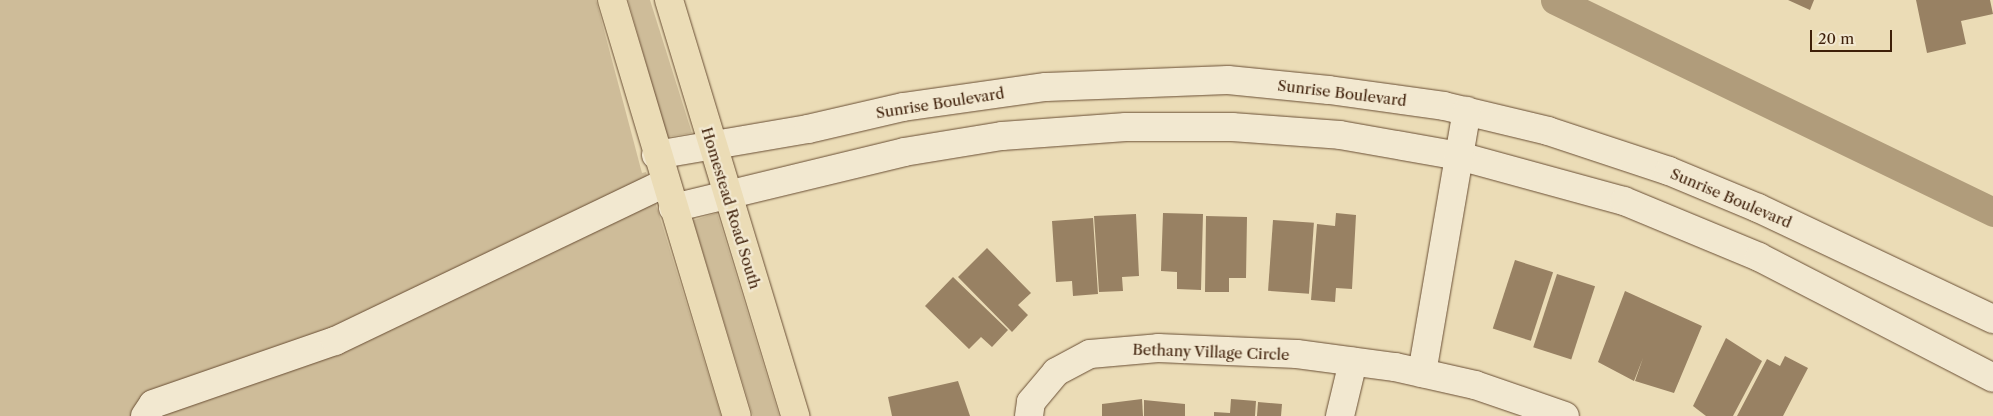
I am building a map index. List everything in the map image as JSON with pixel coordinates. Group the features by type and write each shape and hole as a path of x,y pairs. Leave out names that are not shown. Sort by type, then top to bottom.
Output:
{"main road":[{"path":"612,0 656,155 737,416"},
{"name":"Homestead Road South","path":"669,0 796,416"}],"street":[{"name":"Sunrise Boulevard","path":"656,155 970,96 1135,82 1228,80 1330,90 1467,112 1548,131 1669,171 1758,208 1993,319"},
{"path":"1422,373 1467,112"},
{"path":"145,416 153,404 335,341 669,195 727,195 904,152 1002,136 1126,127 1232,127 1340,135 1459,156 1548,177 1693,227 1993,378"},
{"name":"Bethany Village Circle","path":"1029,416 1031,402 1056,372 1090,354 1120,349 1237,350 1353,362 1422,373 1565,416"},
{"path":"1340,416 1353,362"}],"shaded area":[{"path":"0,0 596,0 642,173 646,172 721,416 0,416"},
{"path":"628,0 650,0 692,133 667,137"},
{"path":"717,213 779,416 753,416 693,220"}],"building":[{"path":"1788,0 1814,0 1810,10"},
{"path":"1916,0 1990,0 1993,14 1961,21 1966,44 1927,53"},
{"path":"1163,213 1203,214 1201,290 1177,289 1177,272 1161,271"},
{"path":"1336,213 1356,215 1352,289 1336,288 1335,302 1311,300 1317,224 1335,226"},
{"path":"1136,214 1139,276 1122,277 1123,291 1099,292 1094,216"},
{"path":"1206,216 1247,217 1246,278 1229,278 1229,292 1205,292"},
{"path":"1093,218 1098,294 1073,296 1072,281 1056,282 1052,221"},
{"path":"1273,220 1314,223 1309,294 1268,291"},
{"path":"987,248 1031,293 1018,305 1028,315 1012,332 958,277"},
{"path":"1515,260 1553,272 1531,341 1493,328"},
{"path":"1557,274 1595,286 1571,360 1533,347"},
{"path":"953,277 1008,330 992,347 981,337 969,349 925,306"},
{"path":"1625,291 1702,326 1674,393 1635,381 1643,358 1634,381 1598,362"},
{"path":"1726,338 1762,361 1733,416 1706,416 1693,406"},
{"path":"1785,356 1808,368 1783,416 1737,416 1767,359 1780,366"},
{"path":"958,381 970,416 892,416 888,397"},
{"path":"1142,399 1143,416 1102,416 1102,404"},
{"path":"1231,399 1256,401 1255,416 1214,416 1214,412 1230,413"},
{"path":"1144,400 1185,404 1185,416 1144,416"},
{"path":"1258,402 1282,404 1281,416 1257,416"}],"waterway":[{"path":"1555,0 1993,212"}]}
